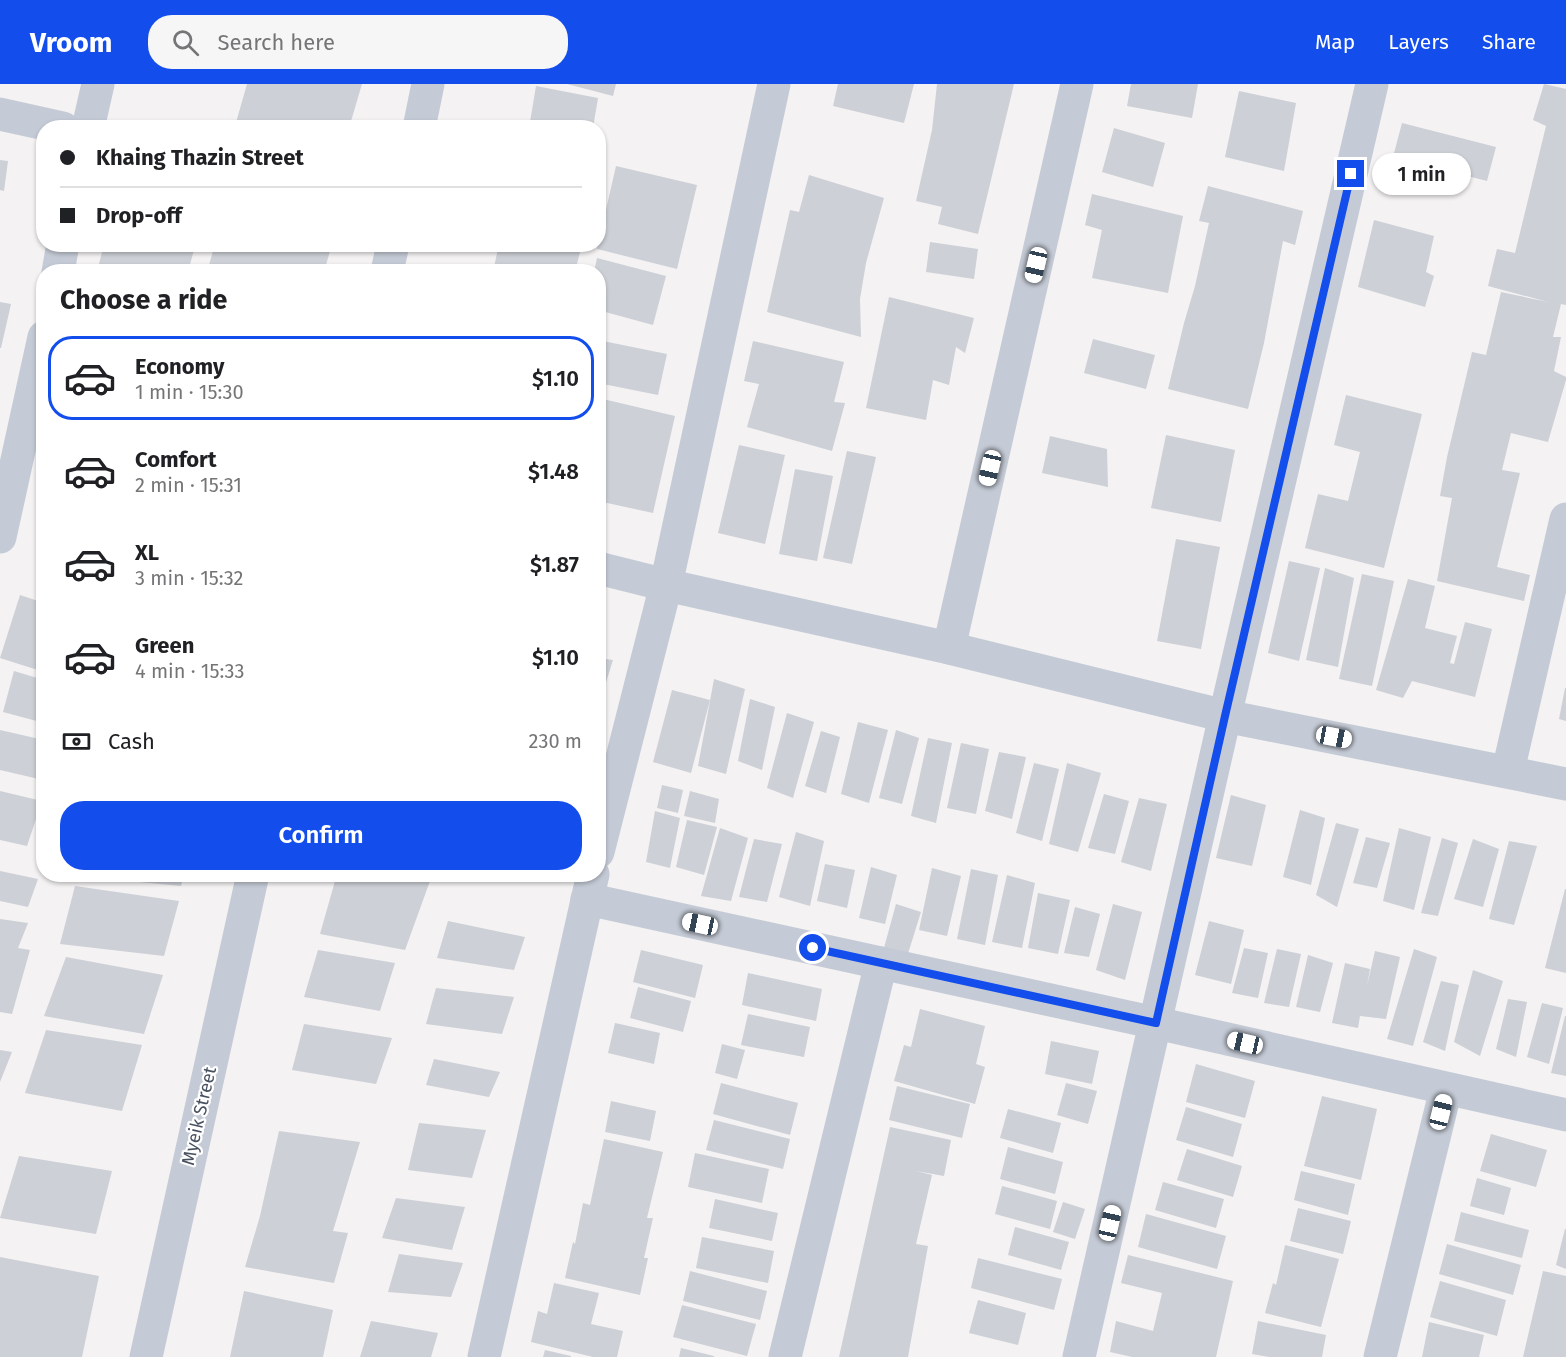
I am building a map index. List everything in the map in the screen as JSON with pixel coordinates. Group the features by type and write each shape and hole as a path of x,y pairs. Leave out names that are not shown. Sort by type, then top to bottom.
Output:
{"street":[{"path":"90,120 98,84"},
{"path":"420,120 428,84"},
{"path":"606,821 666,585 774,84"},
{"path":"948,648 1077,84"},
{"path":"1078,1357 1372,84"},
{"path":"0,114 36,122"},
{"path":"0,537 36,373"},
{"path":"1508,771 1566,519"},
{"path":"606,570 948,648 1225,716 1566,784"},
{"name":"Myeik Street","path":"146,1357 251,882"},
{"path":"484,1357 590,887 881,963 1566,1115"},
{"path":"785,1357 881,963"},
{"path":"1380,1357 1446,1089"}],"building":[{"path":"247,84 362,84 351,120 237,120"},
{"path":"567,84 616,84 613,96"},
{"path":"838,84 914,84 904,123 833,106"},
{"path":"937,84 1014,84 978,234 938,224 942,207 916,201 932,130"},
{"path":"1131,84 1198,84 1192,118 1127,106"},
{"path":"1544,84 1566,89 1566,305 1561,304 1553,337 1561,337 1554,371 1566,377 1566,380 1548,442 1511,433 1502,470 1520,473 1497,567 1530,575 1524,601 1437,581 1452,498 1440,496 1472,352 1486,355 1501,292 1548,302 1488,286 1497,249 1515,253 1546,126 1533,120"},
{"path":"536,86 598,98 594,120 530,120"},
{"path":"1239,91 1296,103 1284,171 1225,157"},
{"path":"1402,123 1496,147 1487,181 1393,157"},
{"path":"1114,128 1165,143 1153,187 1102,172"},
{"path":"0,160 8,161 4,191 0,190"},
{"path":"616,166 697,185 677,269 606,251 606,210"},
{"path":"809,175 884,198 866,263 860,299 861,337 767,312 790,210 799,212"},
{"path":"1208,186 1303,211 1295,245 1283,241 1264,343 1248,409 1168,389 1209,223 1199,221"},
{"path":"1092,194 1183,216 1168,293 1092,278 1102,230 1085,225"},
{"path":"1374,220 1434,236 1426,272 1434,276 1425,307 1358,287"},
{"path":"930,242 978,249 974,279 926,272"},
{"path":"102,252 193,252 190,264 99,264"},
{"path":"213,252 330,252 326,264 209,264"},
{"path":"497,252 580,252 577,264 495,264"},
{"path":"597,258 666,276 653,325 606,312 606,264 596,264"},
{"path":"889,297 974,318 965,353 956,347 949,385 933,380 926,420 866,408"},
{"path":"0,302 11,304 1,348 0,348"},
{"path":"1093,339 1155,355 1146,389 1084,373"},
{"path":"753,341 844,362 834,402 845,403 832,451 747,427 759,384 744,381"},
{"path":"606,342 667,354 658,395 606,385"},
{"path":"1346,395 1422,414 1384,568 1305,548 1318,494 1348,501 1360,452 1334,445"},
{"path":"606,400 675,416 653,513 606,503"},
{"path":"1166,435 1235,450 1221,522 1151,508"},
{"path":"1050,436 1107,449 1108,487 1042,473"},
{"path":"739,445 785,455 765,544 718,533"},
{"path":"847,451 876,457 852,564 823,558"},
{"path":"795,469 833,476 817,561 779,554"},
{"path":"1176,539 1220,547 1201,649 1157,641"},
{"path":"1289,561 1320,568 1299,661 1268,653"},
{"path":"1325,568 1354,578 1338,667 1306,660"},
{"path":"1362,574 1394,581 1372,686 1339,679"},
{"path":"1408,579 1435,586 1425,628 1457,636 1450,663 1454,664 1465,622 1492,629 1475,697 1412,681 1403,698 1376,690"},
{"path":"20,595 36,600 36,669 0,658"},
{"path":"606,659 613,660 606,682"},
{"path":"14,671 36,678 36,721 3,712"},
{"path":"714,679 745,689 726,774 698,766"},
{"path":"1566,688 1566,721 1559,719"},
{"path":"672,690 710,700 691,773 653,762"},
{"path":"750,699 775,707 762,770 738,761"},
{"path":"787,713 814,722 793,798 767,788"},
{"path":"858,722 888,730 869,803 841,794"},
{"path":"0,730 36,738 36,778 0,770"},
{"path":"896,730 919,738 902,804 879,798"},
{"path":"821,731 840,737 826,793 805,786"},
{"path":"928,738 952,743 936,823 911,816"},
{"path":"961,743 989,749 976,814 947,808"},
{"path":"999,752 1026,757 1012,819 985,811"},
{"path":"1034,763 1059,769 1042,841 1016,833"},
{"path":"1067,763 1101,773 1078,852 1049,844"},
{"path":"662,785 683,790 678,813 657,808"},
{"path":"0,791 36,800 36,819 27,846 0,840"},
{"path":"690,791 719,799 715,823 684,816"},
{"path":"1104,794 1129,801 1115,854 1088,848"},
{"path":"1231,795 1266,805 1252,866 1216,858"},
{"path":"1139,798 1167,804 1151,871 1121,862"},
{"path":"1300,810 1325,818 1311,885 1283,877"},
{"path":"655,811 680,818 670,868 646,862"},
{"path":"687,820 717,827 704,875 676,867"},
{"path":"1336,823 1359,829 1337,907 1316,895"},
{"path":"720,828 748,838 731,901 701,896"},
{"path":"1399,828 1431,837 1414,910 1383,901"},
{"path":"796,832 824,841 810,906 779,897"},
{"path":"1366,837 1390,843 1377,888 1353,883"},
{"path":"1442,838 1458,843 1438,916 1421,913"},
{"path":"754,839 782,844 767,902 739,897"},
{"path":"1473,839 1499,849 1483,907 1454,899"},
{"path":"1509,841 1537,846 1514,925 1489,919"},
{"path":"825,864 855,870 847,908 817,901"},
{"path":"871,867 897,875 885,924 859,918"},
{"path":"932,868 961,876 947,936 919,930"},
{"path":"971,869 998,875 985,945 957,939"},
{"path":"0,871 36,879 37,882 28,907 0,901"},
{"path":"1007,875 1035,883 1022,948 992,942"},
{"path":"139,882 182,882 181,886"},
{"path":"335,882 430,882 405,950 320,934"},
{"path":"75,886 179,901 164,956 60,944"},
{"path":"1566,889 1566,973 1545,968"},
{"path":"1038,893 1070,900 1058,954 1028,948"},
{"path":"896,904 921,912 906,960 882,955"},
{"path":"1113,904 1142,912 1125,980 1096,970"},
{"path":"1075,907 1100,914 1089,957 1064,953"},
{"path":"0,919 28,923 18,948 30,950 12,1014 0,1012"},
{"path":"448,921 525,937 514,970 437,958"},
{"path":"1209,921 1244,930 1231,984 1195,975"},
{"path":"1244,948 1268,953 1258,998 1232,993"},
{"path":"1277,949 1301,954 1289,1007 1264,1003"},
{"path":"1414,949 1437,957 1413,1046 1387,1039"},
{"path":"318,950 395,963 380,1011 304,997"},
{"path":"641,950 703,965 695,998 633,982"},
{"path":"1375,951 1400,957 1386,1019 1360,1016 1358,1028 1332,1023 1345,963 1370,969 1367,986"},
{"path":"1308,955 1333,963 1320,1012 1296,1007"},
{"path":"66,957 163,975 144,1034 44,1016"},
{"path":"1473,970 1503,981 1480,1056 1454,1042"},
{"path":"748,973 822,989 816,1021 742,1005"},
{"path":"1441,981 1459,985 1445,1051 1423,1042"},
{"path":"638,987 691,1001 683,1032 630,1018"},
{"path":"436,988 514,997 502,1034 426,1024"},
{"path":"1508,999 1527,1002 1516,1057 1496,1049"},
{"path":"1542,1003 1563,1008 1549,1064 1527,1057"},
{"path":"920,1009 985,1026 976,1064 985,1067 975,1104 894,1081 904,1045 911,1047"},
{"path":"748,1014 810,1027 804,1057 741,1045"},
{"path":"1566,1016 1566,1076 1551,1073"},
{"path":"615,1023 660,1033 654,1064 608,1053"},
{"path":"304,1024 392,1038 376,1084 292,1070"},
{"path":"46,1030 142,1045 122,1111 25,1093"},
{"path":"1051,1041 1099,1051 1092,1084 1045,1074"},
{"path":"722,1044 745,1050 737,1079 715,1073"},
{"path":"0,1050 12,1052 0,1082"},
{"path":"434,1059 500,1072 489,1097 426,1085"},
{"path":"1196,1064 1255,1081 1245,1118 1186,1102"},
{"path":"721,1083 798,1103 790,1135 713,1114"},
{"path":"1066,1083 1097,1091 1088,1124 1057,1115"},
{"path":"897,1086 970,1104 962,1138 889,1120"},
{"path":"1322,1096 1377,1109 1361,1180 1304,1166"},
{"path":"611,1101 656,1111 650,1141 605,1132"},
{"path":"1186,1107 1242,1124 1233,1157 1176,1140"},
{"path":"1008,1109 1061,1123 1053,1153 1000,1138"},
{"path":"714,1120 790,1139 783,1169 706,1150"},
{"path":"419,1123 486,1130 472,1178 408,1170"},
{"path":"890,1127 951,1140 944,1176 916,1171 932,1175 916,1244 928,1246 908,1357 839,1357"},
{"path":"279,1131 360,1142 333,1231 348,1233 334,1283 245,1267 260,1216"},
{"path":"1491,1134 1547,1150 1536,1187 1480,1171"},
{"path":"604,1139 663,1152 647,1218 653,1218 644,1258 648,1258 640,1295 565,1278 583,1203 590,1205"},
{"path":"1008,1147 1063,1162 1055,1194 1000,1179"},
{"path":"1187,1149 1242,1166 1233,1197 1177,1180"},
{"path":"695,1153 769,1169 762,1203 688,1187"},
{"path":"19,1156 112,1171 96,1234 0,1218"},
{"path":"1301,1171 1355,1184 1348,1215 1294,1200"},
{"path":"1477,1178 1511,1188 1504,1215 1470,1206"},
{"path":"1163,1182 1224,1199 1216,1228 1155,1210"},
{"path":"1002,1186 1057,1201 1050,1229 995,1214"},
{"path":"396,1198 465,1207 452,1250 382,1238"},
{"path":"715,1199 778,1213 772,1241 709,1228"},
{"path":"1063,1202 1085,1209 1075,1239 1053,1232"},
{"path":"1298,1208 1351,1221 1343,1254 1290,1241"},
{"path":"1461,1212 1529,1230 1522,1258 1454,1241"},
{"path":"1146,1214 1226,1236 1217,1269 1138,1247"},
{"path":"1015,1227 1069,1242 1061,1270 1008,1255"},
{"path":"1566,1229 1566,1269 1556,1265"},
{"path":"702,1237 774,1251 768,1283 696,1268"},
{"path":"1447,1244 1521,1265 1513,1295 1439,1274"},
{"path":"1285,1245 1339,1259 1321,1327 1265,1313 1273,1283 1276,1285"},
{"path":"399,1254 463,1263 451,1297 388,1292"},
{"path":"1128,1255 1233,1281 1216,1357 1132,1357 1110,1352 1116,1321 1153,1331 1162,1293 1121,1283"},
{"path":"0,1257 99,1276 82,1357 0,1357"},
{"path":"978,1258 1062,1279 1054,1310 971,1288"},
{"path":"690,1271 767,1291 760,1320 683,1301"},
{"path":"1543,1271 1566,1276 1566,1357 1523,1357"},
{"path":"1440,1281 1506,1300 1497,1336 1430,1317"},
{"path":"554,1283 599,1293 591,1324 623,1331 617,1357 593,1357 531,1342 538,1311 547,1314"},
{"path":"244,1291 333,1310 323,1357 230,1357"},
{"path":"978,1300 1026,1313 1018,1345 969,1333"},
{"path":"682,1305 756,1324 747,1356 673,1337"},
{"path":"371,1321 438,1333 431,1357 360,1357"},
{"path":"1258,1321 1326,1335 1322,1357 1269,1357 1252,1354"},
{"path":"1429,1322 1484,1335 1479,1357 1422,1357"},
{"path":"681,1348 714,1356 714,1357 679,1357"},
{"path":"545,1350 571,1356 571,1357 543,1357"}],"route":[{"path":"813,948 1156,1023 1351,174"}]}
